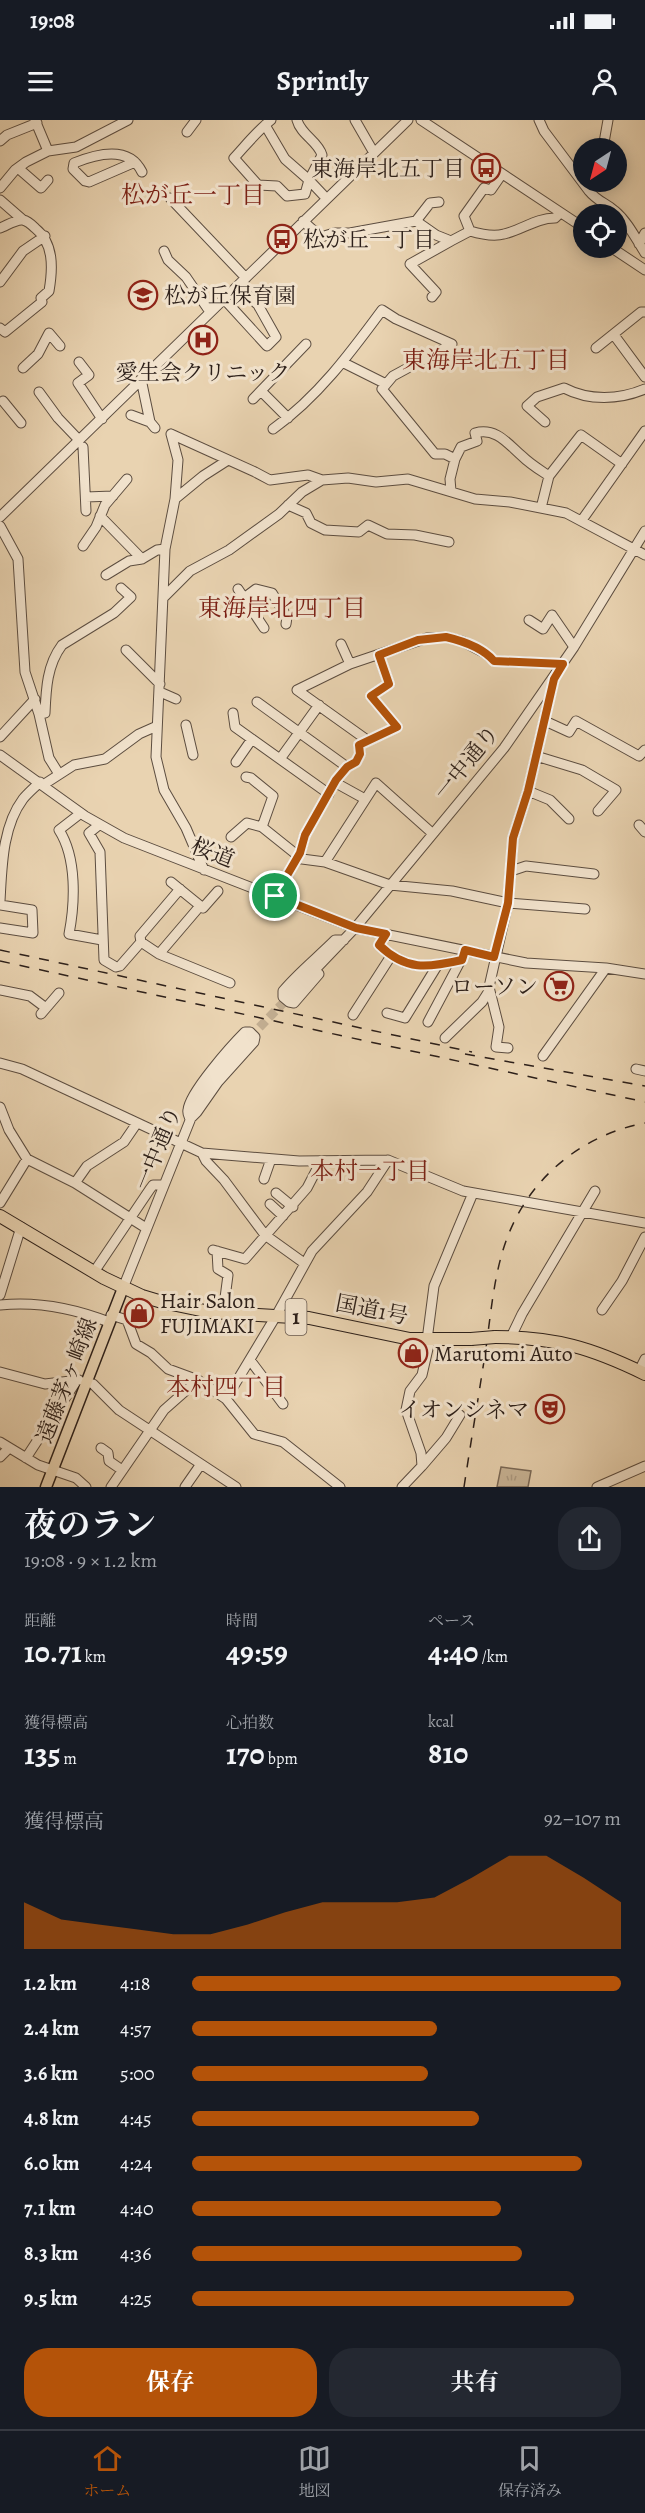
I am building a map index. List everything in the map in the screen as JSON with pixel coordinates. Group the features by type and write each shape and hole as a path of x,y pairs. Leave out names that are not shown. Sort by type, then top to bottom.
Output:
{"highway":[{"name":"国道1号","path":"0,1216 123,1288 178,1306 223,1313 309,1318 387,1335 428,1340 495,1337 544,1338 574,1344 642,1373"}],"main road":[{"name":"遠藤茅ヶ崎線","path":"46,1487 123,1288"}],"street":[{"path":"0,188 18,168 48,151 76,147 128,120"},
{"path":"187,132 196,120"},
{"path":"297,120 300,129 322,155 309,180 305,194 287,196 277,186 258,185 234,158 268,122 285,159 309,180 326,198"},
{"path":"355,120 374,153"},
{"path":"0,517 81,444 102,418 141,379 408,120"},
{"path":"421,120 573,221"},
{"path":"539,120 543,131 573,170"},
{"path":"605,138 608,120"},
{"path":"0,141 7,135 36,122 48,151"},
{"path":"76,147 87,158"},
{"path":"135,162 89,182 73,169 74,164 95,154 124,155 135,162 142,172"},
{"path":"18,168 39,190 48,180"},
{"path":"470,231 464,216 484,188 491,190 502,174"},
{"path":"590,192 598,201 614,210 630,227 645,253"},
{"path":"170,198 246,278"},
{"path":"0,200 45,236 49,244 52,270 49,291 41,298 42,302 5,332 0,328"},
{"path":"303,221 321,237 334,233 350,233 416,221 430,203 439,202"},
{"path":"432,297 436,292 410,264 470,231 503,235 535,222 555,218 560,213"},
{"path":"0,228 23,220"},
{"path":"416,221 436,235 452,241"},
{"path":"639,244 645,233"},
{"path":"0,282 22,250 45,236"},
{"path":"164,251 168,260 186,277 210,312"},
{"path":"627,258 645,270"},
{"path":"224,299 267,346 276,337 272,326 258,305 238,286"},
{"path":"273,429 288,418 360,343 382,310 396,319 452,344 393,376 382,388 435,454 445,454 455,459"},
{"path":"596,348 641,312 645,312"},
{"path":"23,368 38,354 49,333 60,346"},
{"path":"614,335 645,376"},
{"path":"253,399 306,344"},
{"path":"79,362 89,375 78,383 102,418"},
{"path":"342,362 386,384"},
{"path":"131,415 152,425 141,379"},
{"path":"545,422 527,406 543,394 564,388 578,395 603,397 629,394 645,389"},
{"path":"261,391 288,418"},
{"path":"39,392 81,444 86,511"},
{"path":"3,401 21,423"},
{"path":"451,491 450,479 461,447 477,441 475,433 483,431 503,437 522,456 549,476"},
{"path":"582,520 645,432"},
{"path":"204,870 186,828 164,790 157,767 165,549 176,499 177,451 171,434 270,480 308,476 322,480 348,478 376,482 408,479 486,501 567,513 645,555"},
{"path":"541,508 549,476 581,435 622,464"},
{"path":"176,499 203,476 228,460"},
{"path":"83,546 112,496 127,479"},
{"path":"163,598 190,571 229,550 288,506 302,492 322,480"},
{"path":"86,496 112,496"},
{"path":"288,506 306,513 311,522 333,531 359,532 368,525 387,534 415,535 449,542"},
{"path":"100,516 142,559"},
{"path":"0,526 18,559 24,629 24,664 49,758 59,774"},
{"name":"一中通り","path":"289,996 350,934 504,748 554,679 645,531"},
{"path":"106,575 123,564 165,549"},
{"path":"39,714 45,713 46,684 58,651 62,645 120,608 131,597 121,588"},
{"path":"238,589 264,628"},
{"path":"244,598 256,589 272,593 287,617 286,624"},
{"path":"529,620 543,628 552,615 574,647"},
{"path":"367,740 297,690 350,664 418,640 446,637 466,642 494,661 563,664"},
{"path":"341,644 350,664"},
{"path":"126,650 160,688 176,699"},
{"path":"275,896 297,856 305,835 336,780 347,767 356,762 360,754 359,745 397,727 371,696 389,684 379,655"},
{"path":"445,1038 483,1002 489,991 494,957 508,903 513,838 528,791 554,679"},
{"path":"0,737 35,699"},
{"path":"257,702 347,767"},
{"path":"280,759 319,705"},
{"path":"233,713 235,727 329,794"},
{"path":"545,721 569,732 576,721 639,756 645,750"},
{"path":"186,725 193,755"},
{"path":"0,928 33,933 32,910 0,903 10,826 24,798 74,765 105,759 139,734 157,726"},
{"path":"236,762 252,739"},
{"name":"桜道","path":"0,755 81,813 124,838 275,896 350,934 386,934 494,957 545,965 606,968 645,974"},
{"path":"536,756 582,770 616,790 598,811"},
{"path":"246,777 251,778 273,796 262,827"},
{"path":"336,783 365,799"},
{"path":"325,862 376,783 432,833"},
{"path":"528,791 550,800 569,819"},
{"path":"81,813 59,831 68,844 70,864 73,913 69,934 102,940"},
{"path":"236,816 245,824 262,827 302,859 325,862 390,885 452,891 508,903 585,909"},
{"path":"231,837 245,824"},
{"path":"99,825 89,833 100,852 104,960 116,967 120,966 141,942"},
{"path":"511,871 526,866 594,874"},
{"path":"171,882 203,908 218,891"},
{"path":"180,889 140,936 141,942 159,954 230,983"},
{"path":"159,954 200,906"},
{"path":"350,934 344,948 294,1003 283,997 283,991 303,968 335,940 350,934"},
{"path":"386,934 379,945 391,956 409,964 437,966 462,960"},
{"path":"428,1022 462,960 465,950"},
{"path":"352,1015 391,956"},
{"path":"387,1013 405,1018 437,966"},
{"path":"543,1056 606,968"},
{"path":"0,990 30,996 43,1011 59,993"},
{"path":"489,991 499,1027 496,1047 508,1048"},
{"path":"244,1032 250,1032 255,1037 254,1042 218,1082 190,1119 188,1109 191,1101 206,1078 244,1032"},
{"name":"一中通り","path":"123,1288 190,1119 207,1086 250,1037"},
{"path":"0,1063 22,1069 202,1153 321,1161 388,1160 447,1185 473,1192 645,1224"},
{"path":"0,1107 9,1130 27,1159 75,1184 146,1228"},
{"path":"75,1184 87,1166 124,1142 137,1123"},
{"path":"202,1153 265,1235 304,1263"},
{"path":"0,1203 27,1159"},
{"path":"264,1179 271,1159"},
{"path":"226,1399 276,1316 304,1263 321,1241 367,1192 388,1160"},
{"path":"223,1313 228,1275 218,1269 215,1251 245,1259 293,1207 307,1188 321,1161"},
{"path":"94,1272 153,1185 163,1185"},
{"path":"511,1337 522,1314 595,1191"},
{"path":"422,1466 421,1453 406,1410 410,1391 422,1375 434,1286 473,1192"},
{"path":"276,1193 293,1207"},
{"path":"270,1204 283,1216"},
{"path":"0,1295 21,1227"},
{"path":"602,1310 626,1274 645,1237"},
{"path":"0,1305 28,1302 127,1320 136,1344 151,1353 168,1369 198,1380 226,1399 254,1434 283,1442 340,1487"},
{"path":"642,1373 645,1359"},
{"path":"250,1360 283,1404"},
{"path":"0,1372 45,1384 78,1380 26,1458"},
{"path":"111,1487 164,1410 198,1380"},
{"path":"93,1384 119,1410 236,1487"},
{"path":"54,1415 70,1425"},
{"path":"402,1487 447,1438 460,1415"},
{"path":"0,1442 38,1465 76,1478 86,1487"},
{"path":"0,1457 9,1448"},
{"path":"101,1448 108,1453 109,1461 122,1470"},
{"path":"185,1487 201,1464"},
{"path":"597,1487 645,1466"}],"green space":[{"path":"501,1467 531,1471 528,1487 497,1487"}],"tunnel":[{"path":"250,1037 289,997"}],"railway":[{"path":"0,950 472,1052"},
{"path":"0,961 645,1102"},
{"path":"465,1054 645,1086"},
{"path":"464,1487 496,1280 506,1241 516,1219 528,1198 560,1163 599,1138 645,1123"}],"place":[{"name":"東海岸北五丁目","path":"486,168"},
{"name":"松が丘一丁目","path":"282,239"},
{"name":"松が丘保育園","path":"143,295"},
{"name":"愛生会クリニック","path":"203,340"},
{"name":"ローソン","path":"559,986"},
{"name":"Hair Salon FUJIMAKI","path":"139,1313"},
{"name":"Marutomi Auto","path":"413,1353"},
{"name":"イオンシネマ","path":"550,1409"}],"district":[{"name":"松が丘一丁目","path":"193,195"},
{"name":"東海岸北五丁目","path":"486,360"},
{"name":"東海岸北四丁目","path":"282,608"},
{"name":"本村一丁目","path":"370,1171"},
{"name":"本村四丁目","path":"226,1387"}],"route":[{"path":"446,637 466,642 490,656 494,661 563,664 554,679 528,791 513,838 508,903 494,957 465,950 462,960 442,965 403,963 397,961 379,945 386,934 356,928 275,896 300,853 305,835 336,780 347,767 356,762 360,754 359,745 377,734 397,727 371,696 389,684 379,655 418,640 446,637"}]}
